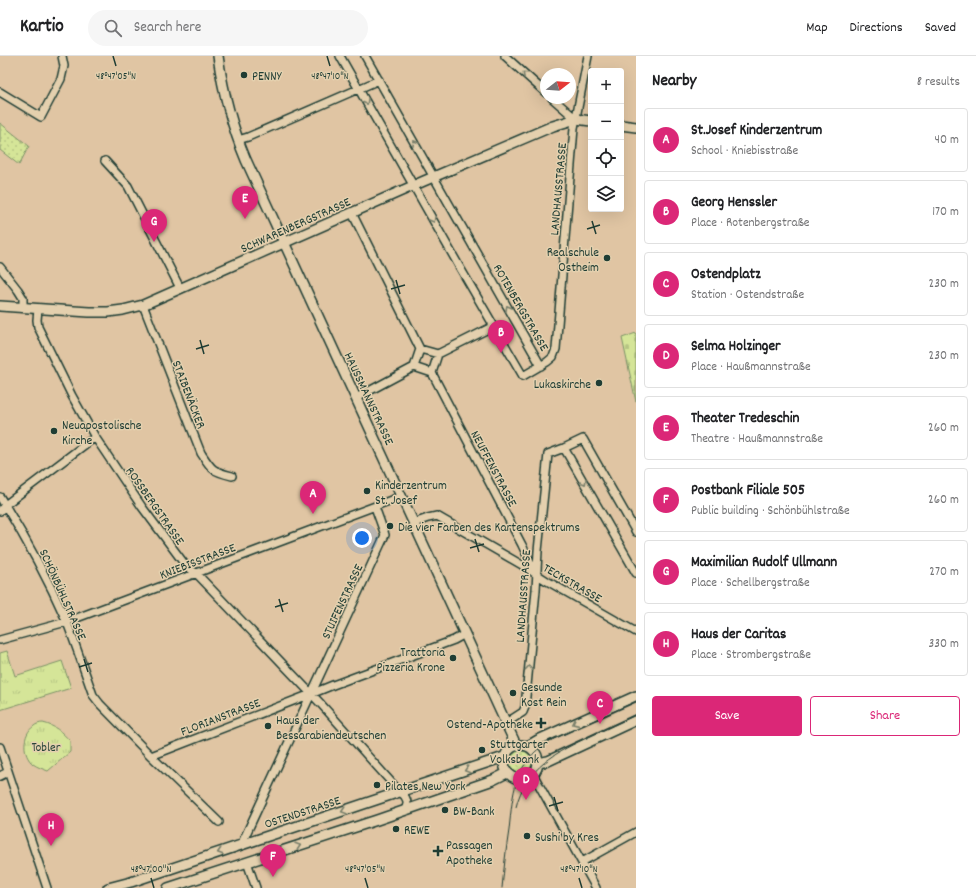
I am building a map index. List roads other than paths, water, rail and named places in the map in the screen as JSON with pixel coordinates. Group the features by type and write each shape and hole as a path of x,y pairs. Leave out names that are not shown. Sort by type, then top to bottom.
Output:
{"street":[{"path":"0,92 40,117 61,79 64,66 62,56"},
{"name":"HAUSSMANNSTRASSE","path":"218,56 225,96 238,140 260,192 516,745"},
{"name":"ROTENBERGSTRASSE","path":"340,56 523,376 542,366 365,56"},
{"path":"505,56 540,88"},
{"name":"LANDHAUSSTRASSE","path":"542,366 553,357 556,349 574,128 588,56"},
{"path":"238,140 379,80"},
{"path":"559,104 576,119"},
{"name":"SCHWARENBERGSTRASSE","path":"0,306 108,312 143,305 553,126 576,119 588,120"},
{"path":"624,125 636,127"},
{"path":"105,162 128,186 180,288"},
{"path":"352,213 420,349 414,367 356,398"},
{"path":"0,267 23,298 23,308"},
{"name":"STAIBENÄCKER","path":"143,305 201,453 212,469 232,476"},
{"name":"ROSSBERGSTRASSE","path":"38,309 38,327 72,396 95,437 142,508 186,566 196,574 321,704 400,792"},
{"path":"420,349 438,354 494,326"},
{"path":"414,367 432,373 438,354"},
{"name":"NEUFFENSTRASSE","path":"432,373 536,575"},
{"path":"3,508 95,437"},
{"path":"636,532 583,440 564,448 636,573"},
{"name":"LANDHAUSSTRASSE","path":"506,723 513,720 523,712 525,707 548,454 564,448"},
{"name":"KNIEBISSTRASSE","path":"0,640 66,622 402,496"},
{"name":"SCHÖNBÜHLSTRASSE","path":"0,497 3,508 34,553 51,589 66,622 93,695 151,756 219,822"},
{"name":"STUIFENSTRASSE","path":"241,845 385,535 375,507"},
{"name":"TECKSTRASSE","path":"414,524 437,516 636,632"},
{"name":"FLORIANSTRASSE","path":"151,756 333,685 454,640 465,634"},
{"path":"528,746 538,740 636,696"},
{"path":"538,763 548,761 636,720"},
{"path":"516,745 528,746 535,752 538,763 537,767 533,774 528,778 519,779 512,777 507,773 504,766 504,757 508,750 516,745"},
{"path":"0,747 47,888"},
{"name":"OSTENDSTRASSE","path":"108,888 504,757"},
{"path":"0,776 8,772"},
{"path":"168,888 406,810 493,780 507,773"},
{"path":"533,774 596,888"},
{"path":"400,792 407,799 408,805 406,810"},
{"path":"582,862 636,832"},
{"path":"247,862 256,888"}],"tram line":[{"path":"502,888 514,791 522,769 529,759 537,750 549,741 636,701"},
{"path":"516,807 520,793 535,771 544,762 567,748 636,715"}],"place":[{"name":"PENNY","path":"244,75"},
{"name":"Theater Tredeschin","path":"245,219"},
{"name":"Maximilian Rudolf Ullmann","path":"154,242"},
{"name":"Realschule Ostheim","path":"607,258"},
{"name":"Georg Henssler","path":"501,353"},
{"name":"Lukaskirche","path":"599,383"},
{"name":"Neuapostolische Kirche","path":"54,431"},
{"name":"Kinderzentrum St. Josef","path":"367,491"},
{"name":"St.Josef Kinderzentrum","path":"313,514"},
{"name":"Die vier Farben des Kartenspektrums","path":"390,526"},
{"name":"Trattoria Pizzeria Krone","path":"453,658"},
{"name":"Gesunde Kost Rein","path":"513,693"},
{"name":"Ostend-Apotheke","path":"541,723"},
{"name":"Ostendplatz","path":"600,724"},
{"name":"Haus der Bessarabiendeutschen","path":"268,726"},
{"name":"Stuttgarter Volksbank","path":"482,750"},
{"name":"Pilates New York","path":"377,785"},
{"name":"Selma Holzinger","path":"526,800"},
{"name":"BW-Bank","path":"445,810"},
{"name":"REWE","path":"396,829"},
{"name":"Sushi by Kres","path":"527,836"},
{"name":"Haus der Caritas","path":"51,846"},
{"name":"Passagen Apotheke","path":"438,851"},
{"name":"Postbank Filiale 505","path":"273,877"}],"park label":[{"name":"Tobler","path":"46,746"}]}
